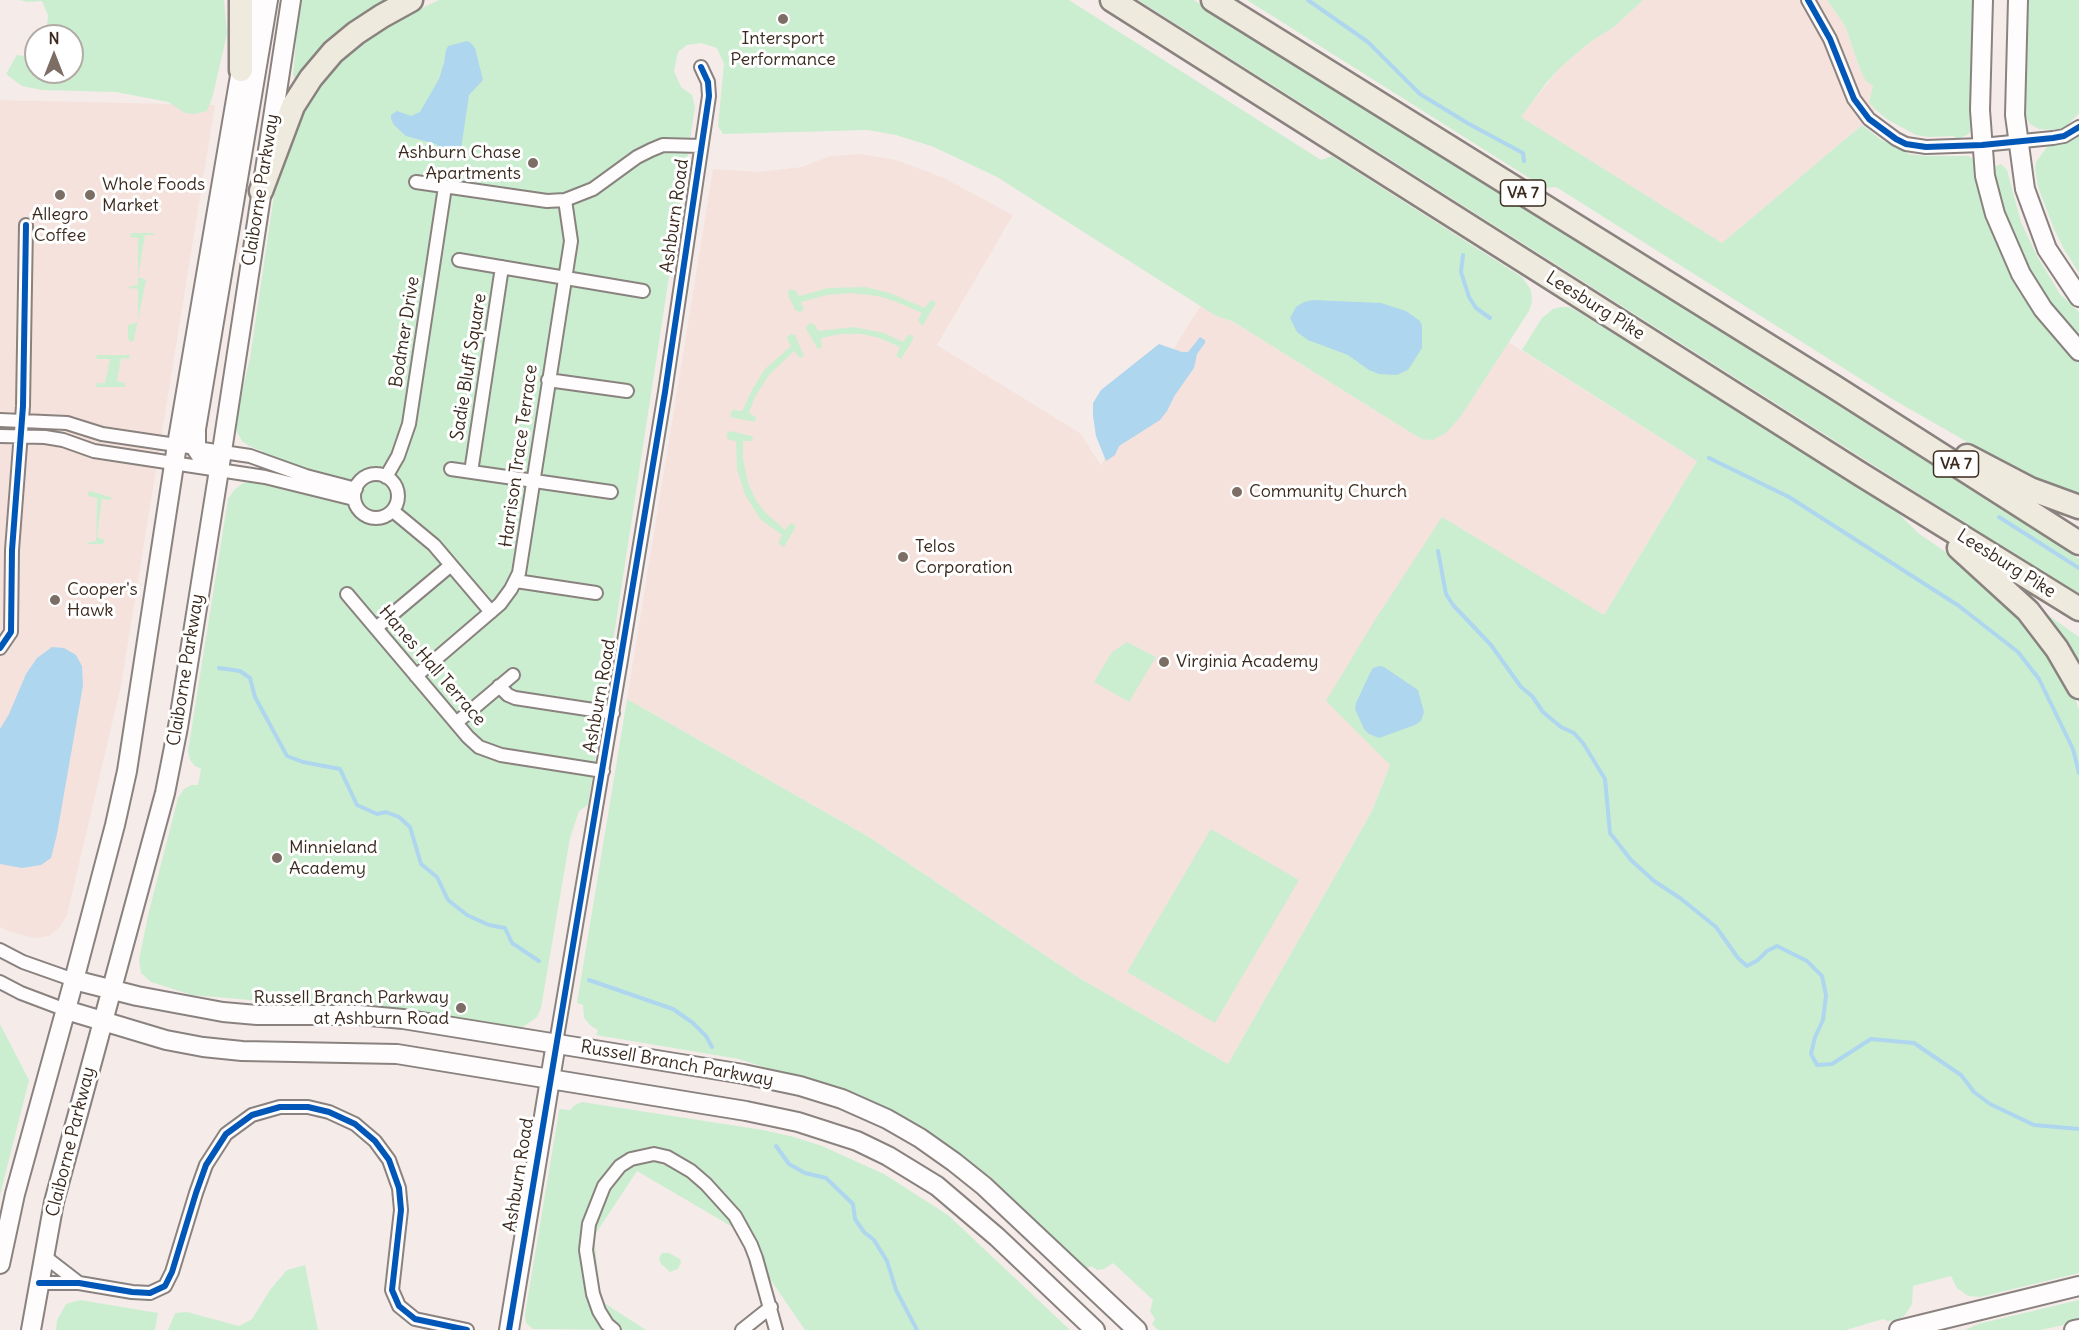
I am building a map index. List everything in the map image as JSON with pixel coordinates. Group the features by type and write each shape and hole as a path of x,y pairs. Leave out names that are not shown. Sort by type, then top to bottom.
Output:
{"highway":[{"path":"241,0 241,70"},
{"path":"261,191 286,123 310,78 333,52 356,33 382,15 411,0"},
{"name":"Leesburg Pike","path":"1112,0 1862,475 2079,609"},
{"name":"VA 7","path":"1213,0 1833,386 2079,543"},
{"path":"1833,386 2030,489 2079,507"},
{"path":"1862,475 1967,554 2028,611 2057,649 2079,687"}],"main road":[{"path":"0,1264 15,1194 75,980 127,771 173,465 255,0"},
{"path":"218,470 203,459 196,448 196,429 268,0"},
{"name":"Claiborne Parkway","path":"31,1330 54,1202 165,793 178,727 291,0"},
{"path":"1983,0 1980,110 1982,146 1985,176 1995,214 2020,274 2043,309 2079,351"},
{"path":"2018,0 2015,115 2025,189 2048,249 2079,297"},
{"name":"Russell Branch Parkway","path":"75,980 188,1007 223,1012 256,1015 359,1015 403,1018 771,1079 842,1100 887,1119 928,1144 984,1186 1137,1330"},
{"name":"Russell Branch Parkway","path":"66,1010 166,1040 202,1047 242,1051 397,1054 771,1115 798,1122 857,1142 917,1173 954,1199 1095,1330"},
{"name":"Ashburn Road","path":"509,1330 556,1043"},
{"path":"1899,1330 1938,1327 2079,1286"},
{"path":"2074,1330 2079,1329"}],"street":[{"path":"1808,0 1830,39 1854,99 1869,119 1896,139 1914,146 1944,148 1982,146 2064,136 2079,127"},
{"name":"Ashburn Road","path":"556,1043 665,392 709,96 708,82 701,67"},
{"path":"416,182 547,201 565,200 593,189 637,157 657,148 677,144 701,146"},
{"name":"Bodmer Drive","path":"386,477 401,450 409,424 445,187"},
{"name":"Harrison Trace Terrace","path":"416,676 491,612 507,596 516,581 521,564 571,241 565,200"},
{"path":"0,648 11,632 12,550 21,420 26,225"},
{"path":"459,260 643,291"},
{"name":"Sadie Bluff Square","path":"471,472 502,267"},
{"path":"548,380 627,391"},
{"path":"0,420 68,423 92,432 222,451 259,459 355,494 362,513 371,518 381,518 393,511 398,494 394,484 386,477 376,475 366,477 355,494"},
{"path":"0,436 45,437 63,440 94,451 173,465 265,477 355,494"},
{"path":"451,469 611,492"},
{"path":"393,511 420,532 491,612"},
{"path":"376,628 451,565"},
{"path":"516,581 596,593"},
{"name":"Hanes Hall Terrace","path":"347,594 473,742 493,753 603,771"},
{"path":"456,723 513,675"},
{"path":"500,686 508,695 515,698 613,713"},
{"name":"Russell Branch Parkway","path":"0,950 23,962 75,980"},
{"name":"Russell Branch Parkway","path":"0,982 21,993 66,1010"},
{"path":"39,1283 79,1283 150,1293 165,1286 172,1272 206,1166 226,1134 252,1115 280,1107 308,1107 329,1112 355,1124 375,1141 389,1160 399,1188 401,1210 392,1290 399,1306 415,1319 467,1330"},
{"path":"614,1330 599,1311 593,1294 586,1250 589,1224 597,1201 611,1176 631,1159 654,1154 667,1157 691,1172 706,1184 735,1216 752,1245 776,1330"},
{"path":"44,1256 79,1283"},
{"path":"742,1330 771,1307"}],"shaded area":[{"path":"1643,0 1827,0 1845,26 1860,69 1873,86 1869,101 1876,110 1862,125 1722,243 1520,117 1561,67 1590,42 1614,27"},
{"path":"0,100 215,105 121,686 67,915 60,927 49,936 34,938 0,927"},
{"path":"861,154 896,160 942,177 1013,215 937,345 1080,433 1101,465 1201,305 1216,316 1232,321 1421,439 1461,416 1508,342 1697,461 1604,615 1442,518 1390,765 1372,811 1228,1064 1076,976 869,837 627,699 713,169 757,172 802,167 830,156"}],"green space":[{"path":"20,0 224,0 227,34 207,111 194,114 185,113 168,102 116,92 42,90 22,86 6,74 17,55 24,56 24,84 84,84 84,24 47,24 48,15 42,1"},
{"path":"300,0 390,0 298,79 295,79 293,75"},
{"path":"439,0 1069,0 1321,160 1332,156 1522,277 1531,290 1532,302 1529,311 1461,416 1447,432 1433,440 1421,439 1232,321 1216,316 997,177 934,147 896,135 868,130 723,134 718,126 724,64 717,48 701,43 687,45 678,52 674,71 681,87 692,95 695,107 588,805 579,811 570,838 541,1008 537,1017 523,1027 517,1028 330,1007 192,995 151,982 141,973 139,960 178,798 184,789 191,785 198,785 201,769 190,760 188,751 228,499 243,483 259,480 262,451 242,441 235,428 235,420 250,358 277,175 307,104 332,69 388,24"},
{"path":"1138,0 1194,0 1550,221 2079,559 2079,595"},
{"path":"1247,0 1643,0 1614,27 1590,42 1561,67 1521,117 1722,243 1862,125 1880,139 1909,154 1969,156 1975,161 2065,347 2079,361 2079,499 2011,467 1894,400 1556,187 1545,188"},
{"path":"1827,0 1974,0 1972,125 1969,134 1958,139 1953,136 1916,135 1888,120 1876,110 1869,102 1873,86 1866,81 1845,26"},
{"path":"2025,0 2079,0 2079,113 2066,127 2057,130 2039,129 2030,124 2022,110"},
{"path":"2079,136 2079,273 2054,229 2038,187 2035,168 2036,162 2047,147 2068,142"},
{"path":"2001,164 2007,170 2021,222 2037,256 2060,294 2079,312 2079,339 2063,322 2029,273 2007,226 1993,175 1996,166"},
{"path":"131,233 153,233 155,235 145,235 138,277 138,238 130,237"},
{"path":"138,277 146,281 138,320 138,289 128,287 138,285"},
{"path":"865,287 890,293 925,308 931,300 936,303 921,325 918,320 922,313 878,296 850,293 827,295 801,302 804,310 799,312 795,310 788,295 791,289 799,296 828,288"},
{"path":"1569,307 1577,311 1894,509 1918,533 1956,559 2011,608 2039,638 2071,688 2079,709 2079,1273 1980,1297 1968,1296 1957,1288 1951,1276 1913,1286 1912,1304 1905,1315 1898,1320 1883,1319 1846,1330 1158,1330 1152,1324 1155,1319 1150,1311 1153,1300 1113,1263 1104,1269 1097,1270 1091,1266 1085,1270 993,1183 953,1151 791,1076 739,1059 596,1035 598,1030 584,1018 583,1005 577,1003 627,699 869,837 1076,976 1228,1064 1372,811 1390,765 1326,701 1373,623 1442,517 1604,615 1697,461 1522,350 1542,318 1553,309"},
{"path":"138,322 134,340 131,342 128,339 128,325"},
{"path":"811,323 818,331 854,327 884,333 903,342 909,334 914,338 901,359 896,356 900,347 862,334 841,334 821,338 822,347 818,349 806,329 806,326"},
{"path":"791,334 795,335 804,356 800,358 794,351 769,375 755,397 749,413 756,417 755,422 730,417 732,410 742,411 765,369 791,346 787,337"},
{"path":"96,355 130,355 129,359 121,358 117,381 125,383 125,387 96,387 97,383 105,383 110,359 97,359"},
{"path":"730,431 753,438 752,441 743,441 743,458 748,483 757,502 785,530 791,523 796,526 784,547 778,543 782,535 761,520 745,495 737,469 736,441 729,440 727,437"},
{"path":"88,492 113,498 102,499 97,537 105,540 103,544 86,543 96,541 97,498 88,496"},
{"path":"2041,610 2079,637 2079,670"},
{"path":"1127,642 1156,657 1129,702 1094,682 1112,652"},
{"path":"1211,829 1299,880 1215,1023 1127,972"},
{"path":"0,1024 29,1080 0,1195"},
{"path":"582,1102 763,1130 794,1137 822,1146 884,1174 948,1215 1070,1330 805,1330 736,1229 637,1171 594,1236 601,1301 646,1330 533,1329 526,1323 525,1314 559,1111 560,1109 570,1110"},
{"path":"662,1253 669,1253 680,1259 678,1269 670,1272 661,1264 659,1258"},
{"path":"305,1265 318,1330 168,1330 175,1313 187,1312 239,1326 252,1319 270,1290 287,1270"},
{"path":"80,1300 158,1313 155,1330 56,1330 57,1320 66,1304"},
{"path":"2079,1300 2079,1322 2040,1330 1965,1330 1978,1324"}],"water":[{"path":"467,41 475,48 483,80 469,95 460,156 457,160 451,160 436,144 406,136 394,125 391,115 397,111 411,116 420,112 439,79 448,46"},
{"path":"1313,300 1381,303 1406,311 1420,321 1422,348 1408,370 1397,375 1379,374 1369,370 1348,355 1308,340 1297,332 1290,318 1296,307"},
{"path":"1200,337 1205,340 1205,343 1197,354 1194,368 1167,411 1160,420 1119,446 1115,455 1106,461 1096,436 1093,416 1093,403 1101,390 1159,344 1188,352"},
{"path":"52,647 64,648 76,655 82,666 83,685 57,834 51,858 41,865 22,868 0,864 0,729 26,674 37,658"},
{"path":"1380,666 1418,690 1424,712 1421,721 1415,725 1379,738 1364,729 1355,709 1370,673 1373,668"}],"waterway":[{"path":"1308,0 1368,42 1420,94 1523,153 1524,161"},
{"path":"1463,255 1461,272 1469,297 1476,308 1490,318"},
{"path":"1709,458 1789,497 1959,606 2018,652 2039,679 2073,749 2079,773"},
{"path":"1999,517 2079,568"},
{"path":"1438,551 1446,594 1453,605 1491,645 1521,687 1532,696 1543,712 1561,727 1574,733 1583,743 1605,779 1610,833 1631,860 1654,881 1680,898 1716,927 1738,958 1747,966 1777,946 1807,961 1822,976 1826,995 1823,1020 1815,1037 1811,1054 1817,1065 1832,1064 1871,1039 1914,1043 1961,1075 1974,1092 1990,1104 2034,1125 2079,1129"},
{"path":"219,668 240,671 250,678 255,697 287,756 303,762 340,769 357,805 377,814 386,812 399,817 410,827 421,864 437,877 448,900 467,915 489,925 505,928 512,943 539,961"},
{"path":"589,980 673,1009 693,1023 706,1036 712,1047"},
{"path":"776,1146 789,1164 805,1173 826,1178 853,1204 855,1219 864,1232 874,1240 887,1261 896,1290 917,1330"}],"cycle path":[{"path":"1808,0 1830,39 1854,99 1869,119 1906,144 1926,147 1982,145 2064,136 2079,127"},
{"path":"509,1330 665,392 709,96 708,82 701,67"},
{"path":"0,648 11,632 12,550 23,406 26,225"},
{"path":"39,1283 79,1283 150,1293 165,1286 172,1272 206,1165 226,1134 252,1115 280,1107 308,1107 329,1112 355,1124 375,1141 389,1160 399,1188 401,1210 392,1290 399,1306 415,1319 467,1330"}],"place":[{"name":"Intersport Performance","path":"783,19"},
{"name":"Ashburn Chase Apartments","path":"533,163"},
{"name":"Allegro Coffee","path":"60,195"},
{"name":"Whole Foods Market","path":"90,195"},
{"name":"Community Church","path":"1237,492"},
{"name":"Telos Corporation","path":"903,557"},
{"name":"Cooper's Hawk","path":"55,600"},
{"name":"Virginia Academy","path":"1164,662"},
{"name":"Minnieland Academy","path":"277,858"},
{"name":"Russell Branch Parkway at Ashburn Road","path":"461,1008"}]}
